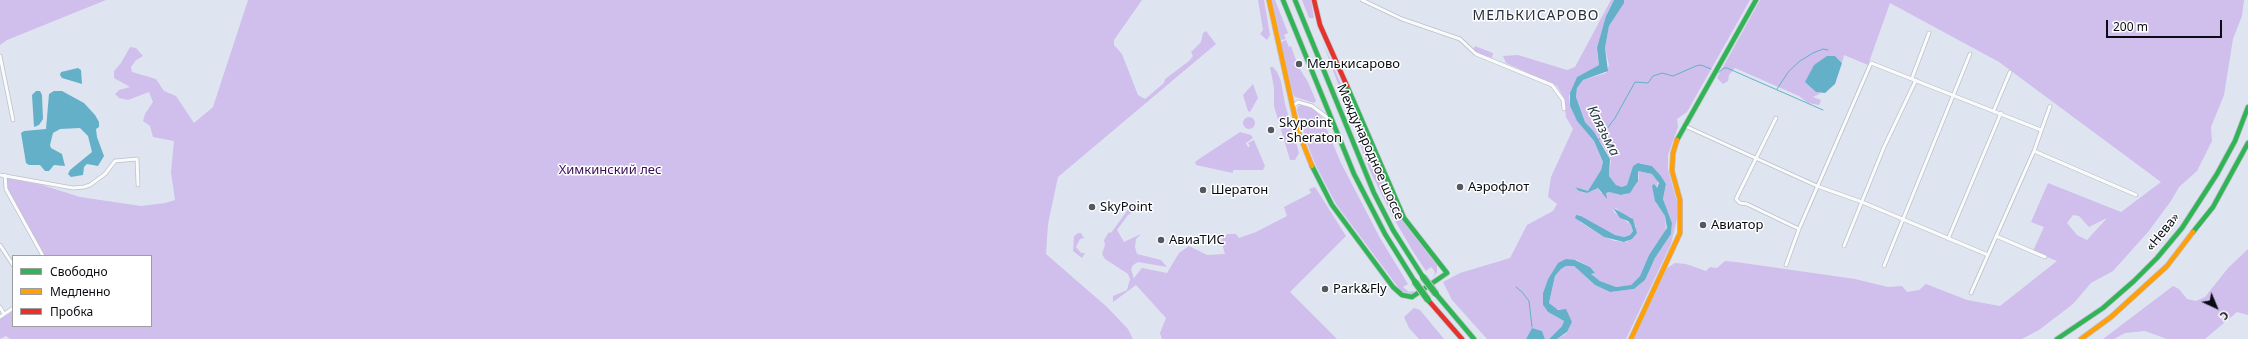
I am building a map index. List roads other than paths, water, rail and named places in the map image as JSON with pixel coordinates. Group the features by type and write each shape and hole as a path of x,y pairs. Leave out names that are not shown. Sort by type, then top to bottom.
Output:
{"main road":[{"path":"1269,0 1292,107 1310,164 1324,191 1353,234 1394,287 1402,295 1412,297 1447,273 1404,218 1320,25 1314,0"},
{"name":"Международное шоссе","path":"1283,0 1335,124 1354,174 1385,234 1428,300 1462,339"},
{"name":"Международное шоссе","path":"1294,0 1363,170 1393,230 1423,277 1474,339"},
{"path":"1631,339 1680,234 1680,200 1672,171 1672,158 1677,141 1684,126 1756,0"},
{"name":"«Нева»","path":"2057,339 2103,308 2134,281 2157,258 2182,228 2217,174 2235,142 2248,107"},
{"name":"«Нева»","path":"2081,339 2127,304 2167,266 2213,207 2248,143"}],"street":[{"path":"1362,0 1402,19 1460,39 1476,54 1552,85 1563,100 1564,109"},
{"path":"1844,246 1884,147 1914,79 1929,33"},
{"path":"1884,266 1904,220 1970,54"},
{"path":"0,56 13,120"},
{"path":"1786,265 1817,186 1871,63 1994,110 2041,130"},
{"path":"1994,110 2010,72"},
{"path":"1290,96 1298,102 1318,109 1335,124"},
{"path":"1292,107 1298,102"},
{"path":"1971,293 2034,151 2050,106"},
{"path":"1948,239 2001,113"},
{"path":"1776,118 1736,199 1740,203 1747,204 1799,229"},
{"path":"1684,126 1817,186 1862,202 1988,255"},
{"path":"2034,151 2136,195"},
{"path":"0,175 73,188 84,187 90,185 105,174 115,161 137,159 138,184"},
{"path":"5,175 6,188 43,255"},
{"path":"1996,236 2045,257"},
{"path":"0,245 12,263"},
{"path":"0,307 4,314"},
{"path":"0,317 12,309"}],"water":[{"path":"1614,0 1624,0 1624,3 1609,26 1605,48 1608,71 1583,80 1577,88 1576,97 1585,122 1594,132 1610,159 1609,176 1616,185 1622,187 1627,185 1633,166 1638,163 1652,166 1661,176 1666,184 1663,199 1672,223 1671,234 1655,258 1645,280 1634,289 1610,292 1595,285 1574,266 1566,266 1561,269 1555,276 1549,303 1558,310 1566,309 1572,322 1567,332 1557,339 1549,339 1562,326 1564,321 1548,312 1543,305 1543,293 1548,279 1558,263 1566,259 1575,260 1590,267 1595,273 1591,274 1600,281 1616,287 1631,285 1640,276 1649,255 1667,228 1665,216 1655,201 1652,186 1654,184 1657,188 1659,183 1652,174 1638,171 1638,181 1630,193 1621,195 1609,192 1606,193 1607,199 1598,188 1587,193 1579,191 1575,187 1588,191 1601,170 1603,162 1594,141 1577,121 1570,106 1570,93 1577,77 1599,65 1597,48 1606,16"},
{"path":"1827,56 1835,56 1842,63 1835,84 1825,93 1816,92 1805,82 1814,65"},
{"path":"78,68 81,70 82,84 62,78 60,75 61,72"},
{"path":"36,91 40,91 42,95 43,119 39,125 34,127 32,95"},
{"path":"54,91 62,91 84,103 99,122 99,127 96,129 97,137 104,156 98,166 87,164 84,167 83,175 71,177 68,174 70,170 92,152 88,136 80,128 60,129 53,133 50,145 51,148 62,154 65,166 54,165 49,171 45,171 40,165 29,165 26,163 21,133 24,131 46,129 49,94"},
{"path":"1613,208 1633,219 1637,233 1632,239 1624,242 1604,237 1575,218 1576,215 1581,216 1615,235 1624,237 1630,235 1633,231 1631,225 1628,221 1620,218"},
{"path":"1532,328 1542,331 1545,339 1526,339"}],"waterway":[{"path":"1777,89 1789,71 1800,61 1823,49 1828,50"},
{"name":"Клязьма","path":"1598,141 1615,118 1635,82 1648,83 1653,76 1662,73 1673,76 1701,65 1711,69"},
{"path":"1718,73 1724,68 1727,68 1823,110"},
{"path":"1516,287 1529,301 1532,327"}],"place":[{"name":"Мелькисарово","path":"1299,64"},
{"name":"Skypoint - Sheraton","path":"1271,130"},
{"name":"Аэрофлот","path":"1460,187"},
{"name":"Шератон","path":"1203,190"},
{"name":"SkyPoint","path":"1092,207"},
{"name":"Авиатор","path":"1703,225"},
{"name":"АвиаТИС","path":"1161,240"},
{"name":"Park&Fly","path":"1325,289"}],"district":[{"name":"МЕЛЬКИСАРОВО","path":"1536,16"}],"park label":[{"name":"Химкинский лес","path":"610,170"}]}
